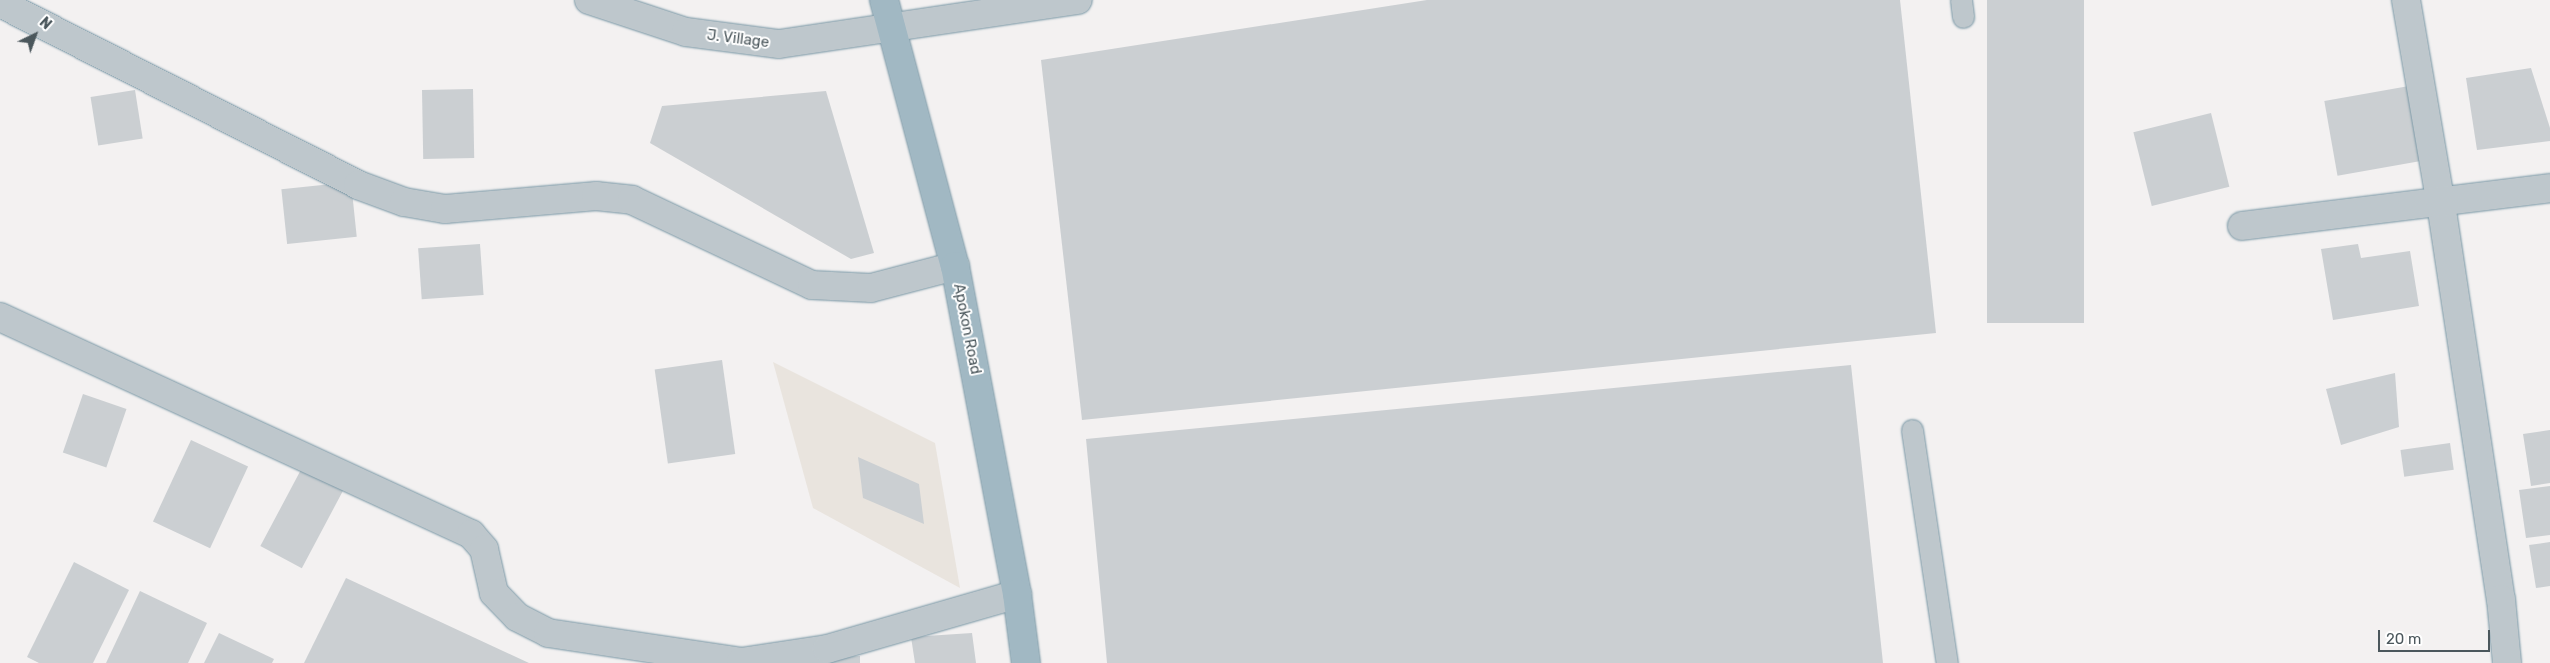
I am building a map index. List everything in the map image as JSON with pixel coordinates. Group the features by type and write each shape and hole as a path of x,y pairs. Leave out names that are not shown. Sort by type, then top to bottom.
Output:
{"highway":[{"name":"Apokon Road","path":"884,0 954,266 1017,594 1026,663"}],"street":[{"name":"J. Village","path":"589,0 640,19 733,41 778,44 892,30 1078,0"},
{"path":"2406,0 2441,204 2501,599 2507,663"},
{"path":"0,3 358,185 404,202 445,209 596,196 632,200 812,285 871,288 954,266"},
{"path":"2242,226 2441,204 2550,188"},
{"path":"0,317 471,534 484,549 494,593 517,618 548,633 741,662 827,649 1017,594"}],"lane":[{"path":"1912,430 1947,663"}],"shaded area":[{"path":"773,362 935,443 960,588 813,508"}],"building":[{"path":"1427,0 1900,0 1936,333 1082,420 1041,60"},
{"path":"1987,0 2084,0 2084,323 1987,323"},
{"path":"2531,68 2550,128 2550,141 2477,150 2466,78"},
{"path":"2409,86 2422,161 2338,176 2324,101"},
{"path":"473,89 474,158 423,159 422,90"},
{"path":"135,90 143,138 98,145 91,97"},
{"path":"826,91 874,253 851,259 650,143 662,106"},
{"path":"2211,113 2229,187 2152,206 2133,132"},
{"path":"351,182 357,237 287,244 281,189"},
{"path":"480,244 484,295 422,299 418,248"},
{"path":"2358,244 2361,258 2410,251 2419,306 2333,320 2321,249"},
{"path":"722,360 735,454 668,464 655,369"},
{"path":"1851,365 1883,663 1107,663 1086,439"},
{"path":"2395,373 2399,427 2341,445 2326,389"},
{"path":"83,394 126,409 106,468 63,453"},
{"path":"2550,430 2550,483 2531,486 2523,434"},
{"path":"191,440 248,467 210,548 153,522"},
{"path":"2450,443 2454,470 2404,477 2400,450"},
{"path":"858,457 919,484 924,524 863,498"},
{"path":"304,464 345,486 302,568 260,546"},
{"path":"2550,486 2550,535 2526,538 2519,490"},
{"path":"2550,542 2550,586 2536,588 2529,545"},
{"path":"74,562 129,590 93,663 39,663 27,657"},
{"path":"346,578 529,663 304,663"},
{"path":"140,591 207,623 188,663 106,663"},
{"path":"219,633 274,659 272,663 204,663"},
{"path":"972,633 976,663 915,663 911,637"},
{"path":"860,656 860,663 789,663 789,659"}]}
